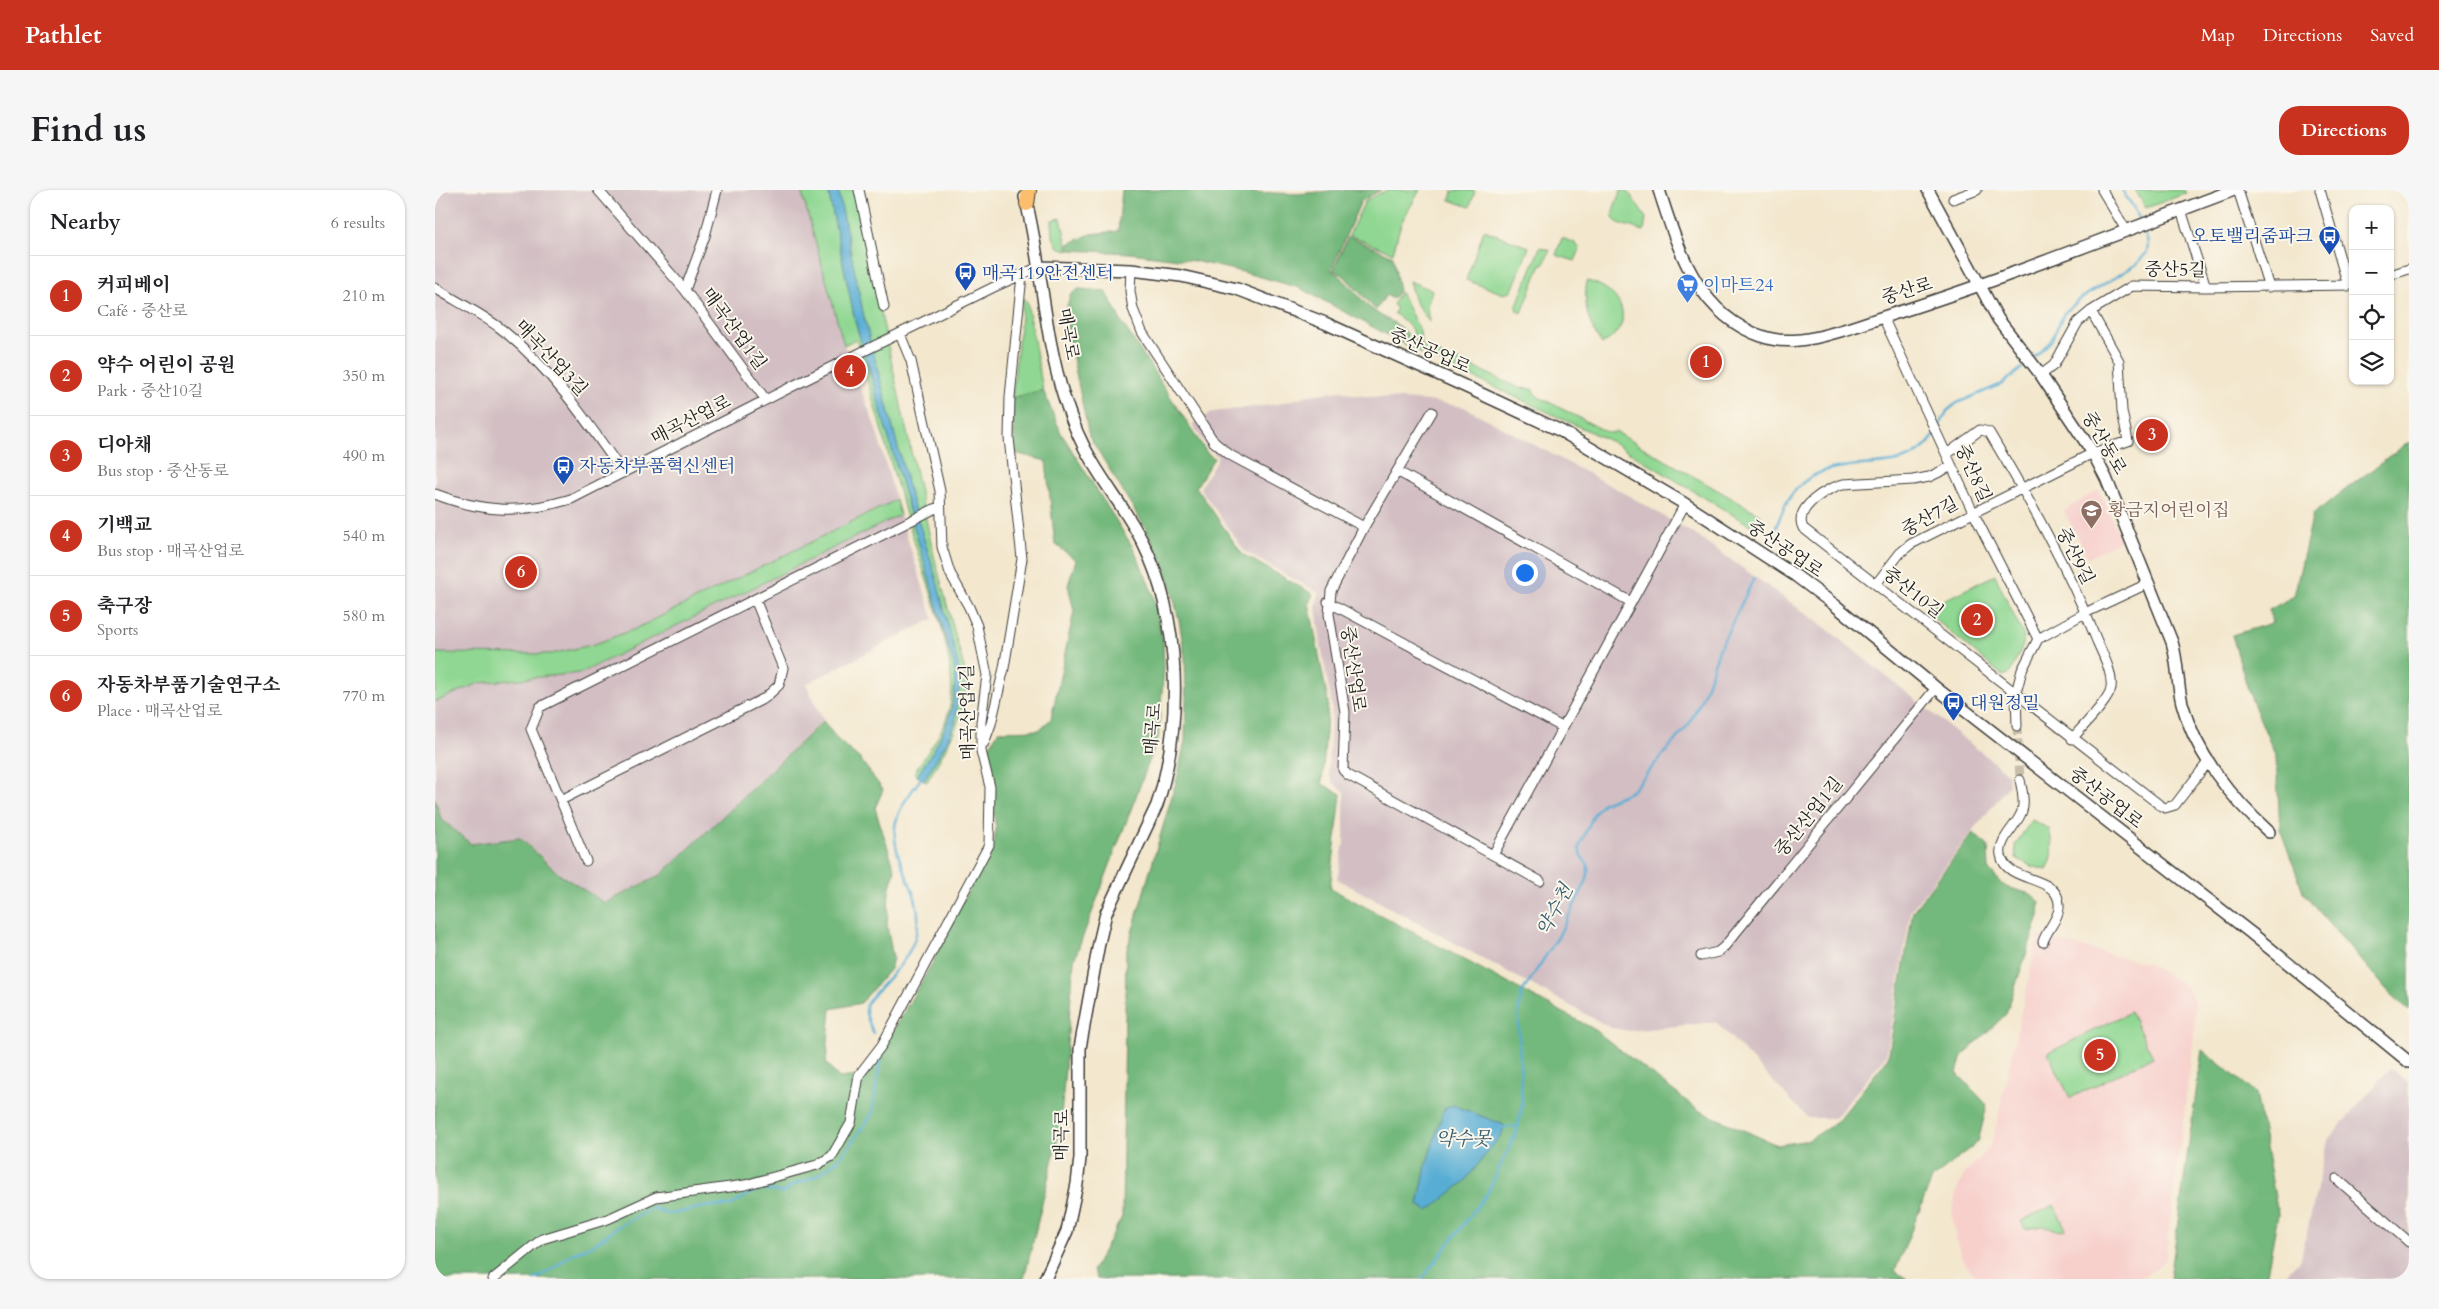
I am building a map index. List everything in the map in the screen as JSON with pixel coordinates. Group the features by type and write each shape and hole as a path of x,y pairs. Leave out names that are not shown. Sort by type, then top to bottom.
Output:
{"highway":[{"path":"1027,204 1029,190"}],"street":[{"path":"598,190 685,290"},
{"name":"매곡산업1길","path":"717,190 705,236 685,290 766,400"},
{"path":"859,190 884,307"},
{"name":"매곡로","path":"1023,190 1064,397 1087,452 1138,535 1153,566 1169,623 1174,683 1168,758 1162,789 1157,806 1106,912 1099,943 1080,1048 1080,1158 1077,1184 1067,1231 1045,1279"},
{"name":"중산로","path":"1659,190 1676,241 1695,282 1706,297 1734,323 1765,338 1786,340 1835,332 1979,286 2234,190"},
{"name":"중산동로","path":"1928,190 1998,319 2041,375 2093,452 2106,478 2149,583 2178,661 2181,702 2190,727 2208,762 2255,820 2269,832"},
{"path":"1953,199 1977,190"},
{"path":"2102,190 2126,230"},
{"path":"2238,190 2269,287"},
{"path":"2320,190 2349,283"},
{"path":"2181,210 2206,288"},
{"path":"901,334 1039,268"},
{"name":"중산공업로","path":"1039,268 1131,270 1181,276 1220,285 1273,302 1325,323 1561,432 1685,504 1796,576 1936,688 2251,933 2409,1062"},
{"path":"2394,274 2409,269"},
{"path":"1131,270 1129,291 1133,309 1142,332 1214,442 1230,455 1364,527"},
{"path":"981,751 991,724 1005,668 1022,559 1009,438 1010,397 1022,275"},
{"name":"중산5길","path":"2041,375 2054,366 2078,322 2091,311 2132,286 2206,288 2349,286"},
{"name":"매곡산업3길","path":"435,288 499,327 532,357 590,426 623,473"},
{"name":"중산7길","path":"1876,584 1900,553 1911,544 2093,452 2128,441 2122,411 2119,361 2091,311"},
{"name":"중산8길","path":"1883,317 1973,512 2039,639"},
{"name":"매곡산업로","path":"435,494 463,504 487,509 516,510 546,506 571,499 901,334"},
{"name":"매곡산업4길","path":"493,1279 541,1238 609,1219 656,1197 745,1185 817,1165 832,1156 851,1123 859,1075 882,1045 989,845 989,787 981,751 981,722 987,675 977,626 950,573 942,547 936,508 940,490 915,380 901,334"},
{"path":"1432,412 1364,527 1331,591 1328,602 1561,728"},
{"name":"중산9길","path":"1947,454 1980,430 1989,432 2022,488 2085,613 2106,663 2111,679 2111,690 2072,739"},
{"name":"중산10길","path":"1952,466 1929,477 1913,480 1843,484 1818,494 1801,517 1803,528 2016,693 2072,739 2106,762 2165,808 2175,805 2208,762"},
{"path":"1397,471 1631,602"},
{"path":"1493,855 1685,504"},
{"path":"586,861 531,729 540,707 936,508"},
{"path":"2017,726 2016,693 2022,670 2039,639 2085,613 2149,583"},
{"path":"561,800 765,698 779,685 783,668 755,599"},
{"name":"중산산업로","path":"1328,602 1345,712 1343,770 1348,776 1540,881"},
{"name":"중산산업1길","path":"1701,956 1718,952 1724,947 1936,688"},
{"path":"2021,780 2022,812 2003,843 2001,854 2010,869 2046,885 2057,898 2059,912 2043,942"},
{"path":"2337,1179 2409,1242"}],"shaded area":[{"path":"435,190 801,190 844,345 876,429 896,500 635,629 592,645 551,654 435,653"},
{"path":"1341,391 1353,395 1428,401 1464,407 1626,494 1702,539 1822,625 2007,773 2009,785 1911,910 1886,1056 1835,1118 1808,1118 1716,1022 1629,1031 1611,1028 1337,879 1344,843 1344,792 1332,782 1328,770 1332,706 1316,606 1319,593 1245,552 1200,488 1218,457 1207,447 1192,424 1213,412 1278,404 1309,395"},
{"path":"2099,489 2121,540 2088,558 2064,511"},
{"path":"900,515 933,619 806,684 823,720 661,875 605,903 559,873 521,838 471,844 441,819 435,797 435,702 478,683 581,673"},
{"path":"2038,936 2149,964 2180,982 2187,988 2195,1001 2195,1028 2165,1261 2145,1276 2134,1279 1977,1279 1964,1261 1957,1243 1952,1218 1956,1192 1965,1173 1989,1148 1993,1139"},
{"path":"2390,1068 2409,1083 2409,1279 2282,1279 2301,1258 2328,1140"}],"green space":[{"path":"801,190 828,190 855,321 954,666 954,697 951,711 941,737 917,776 914,773 942,729 949,709 951,682 945,642 877,416 856,339 844,345"},
{"path":"838,190 854,190 934,556 967,679 963,707 953,733 927,782 924,780 947,742 955,722 960,683 937,581 910,494 864,317"},
{"path":"1122,190 1203,190 1298,194 1339,190 1381,190 1361,201 1331,270 1344,280 1371,308 1405,331 1408,335 1406,345 1300,288 1194,261 1130,253 1069,250 1068,244 1091,234 1118,231"},
{"path":"1387,190 1420,190 1401,223 1393,253 1349,235 1365,201"},
{"path":"1457,190 1475,191 1470,207 1450,200 1452,192"},
{"path":"1621,190 1627,190 1646,218 1644,231 1614,220 1613,210"},
{"path":"2135,190 2185,190 2187,193 2146,208"},
{"path":"1061,218 1068,250 1058,247 1053,237 1052,220"},
{"path":"1484,230 1529,247 1512,291 1504,294 1466,280"},
{"path":"1348,236 1393,256 1399,291 1393,299 1386,295 1376,310 1343,275 1333,270"},
{"path":"1562,238 1575,243 1580,249 1575,261 1556,255"},
{"path":"1540,247 1550,250 1544,264 1541,264 1522,313 1517,311 1516,307"},
{"path":"1409,281 1432,290 1427,307 1429,322 1415,302"},
{"path":"1587,281 1609,291 1621,308 1622,318 1620,327 1613,336 1602,344 1590,322 1586,306"},
{"path":"1079,289 1106,291 1121,321 1207,453 1214,458 1196,487 1242,554 1313,594 1309,603 1328,702 1322,784 1341,794 1330,888 1592,1028 1698,1110 1777,1145 1809,1140 1837,1122 1888,1058 1913,911 1973,833 1988,846 1989,870 2006,887 2031,894 2040,902 2039,916 2006,1014 1962,1056 1957,1073 1987,1105 1978,1142 1932,1179 1895,1271 1907,1279 1097,1279 1093,1270 1122,1217 1126,953 1178,775 1185,740 1186,698 1185,657 1170,583 1149,534 1089,436 1067,329 1067,307 1070,295"},
{"path":"1400,292 1420,331 1421,345 1519,388 1532,389 1537,396 1609,433 1616,432 1761,515 1753,527 1612,442 1412,349 1415,338 1411,328 1394,313 1397,308 1393,305"},
{"path":"1023,298 1027,302 1043,390 1012,398"},
{"path":"1043,390 1061,433 1134,549 1153,594 1163,641 1164,668 1158,738 1074,960 1060,1129 1024,1279 435,1279 435,798 441,819 471,844 520,838 559,874 605,903 661,875 823,721 838,740 860,759 883,790 875,808 895,870 889,890 887,926 893,958 890,969 861,1003 831,1009 826,1063 839,1078 867,1075 933,962 950,923 990,853 996,830 986,751 999,731 1039,730 1051,719 1074,611 1068,585 1076,560 1055,544 1046,461 1015,453 1012,398"},
{"path":"2409,442 2409,1010 2388,991 2304,894 2280,829 2276,757 2249,693 2232,635 2272,623 2269,610 2294,596 2313,514"},
{"path":"896,500 900,515 581,673 479,683 435,702 435,653 551,654 592,645 635,629"},
{"path":"1995,575 2024,637 2023,645 2010,673 2003,676 1924,610"},
{"path":"2032,820 2049,829 2053,850 2047,870 2031,866 2016,858 2015,845"},
{"path":"2130,1012 2153,1057 2070,1098 2048,1053"},
{"path":"2202,1050 2256,1093 2278,1214 2266,1279 2170,1279"},
{"path":"2054,1205 2066,1229 2060,1231 2043,1226 2025,1229 2021,1221"}],"water":[{"path":"828,190 838,190 864,317 910,494 937,581 958,664 960,683 955,722 947,742 924,780 917,776 941,737 951,711 955,682 954,666 855,321"},
{"name":"약수못","path":"1453,1105 1504,1125 1502,1134 1464,1182 1428,1211 1418,1205 1426,1165 1444,1109"}],"waterway":[{"path":"2122,190 2136,211 2141,223"},
{"path":"2033,358 2051,341 2064,313 2083,297 2137,264 2147,252 2148,243 2143,228"},
{"path":"1938,429 1947,411 1957,403 2002,384 2027,364"},
{"path":"1773,535 1790,497 1806,480 1825,471 1904,459 1921,450 1935,434"},
{"name":"약수천","path":"1422,1279 1488,1192 1517,1131 1522,1106 1518,1015 1521,994 1558,937 1586,882 1588,865 1581,856 1579,847 1594,814 1603,803 1632,791 1689,724 1704,694 1719,650 1754,578"},
{"path":"873,1033 866,1014 866,1005 905,958 915,938 918,922 917,908 914,894 898,855 895,827 902,807 922,777"},
{"path":"535,1279 554,1268 570,1255 595,1244 616,1228 653,1208 670,1214 709,1206 730,1206 752,1192 762,1189 783,1193 793,1185 815,1177 838,1160 872,1114 880,1061"},
{"path":"1503,1128 1518,1126"}],"tunnel":[{"path":"2017,726 2020,780"}],"place":[{"name":"오토밸리줌파크","path":"2329,255"},
{"name":"매곡119안전센터","path":"966,292"},
{"name":"이마트24","path":"1687,304"},
{"name":"커피베이","path":"1706,362"},
{"name":"기백교","path":"850,371"},
{"name":"디아채","path":"2152,435"},
{"name":"자동차부품혁신센터","path":"563,485"},
{"name":"황금지어린이집","path":"2092,529"},
{"name":"자동차부품기술연구소","path":"521,572"},
{"name":"약수 어린이 공원","path":"1977,620"},
{"name":"대원정밀","path":"1954,722"},
{"name":"축구장","path":"2100,1055"}]}
